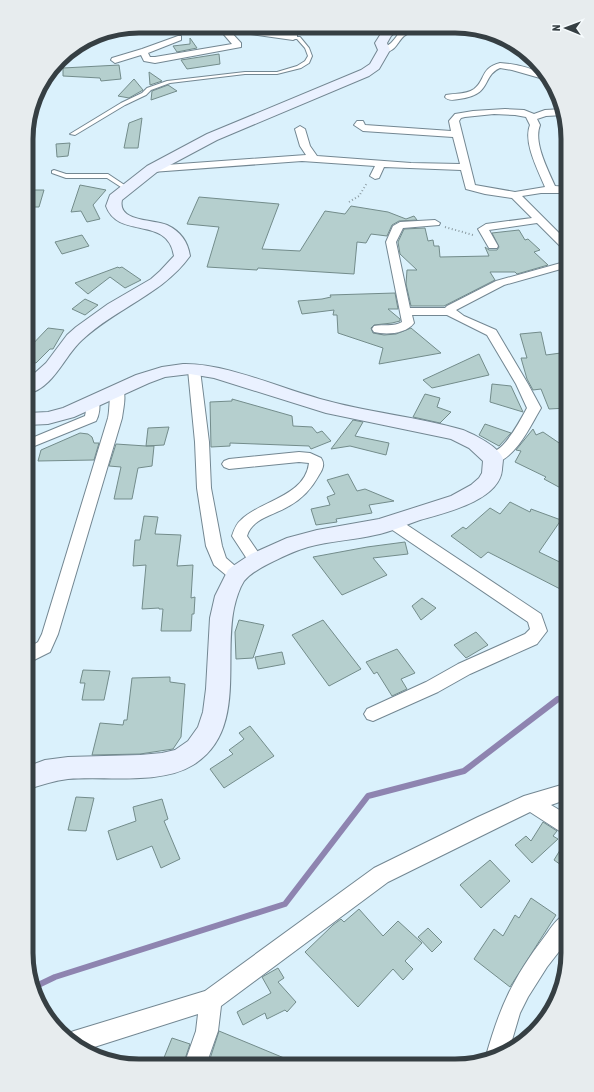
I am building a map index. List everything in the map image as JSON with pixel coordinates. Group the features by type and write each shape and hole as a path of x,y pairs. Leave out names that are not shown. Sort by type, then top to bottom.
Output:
{"main road":[{"path":"33,384 54,364 76,336 104,314 163,278 175,267 182,256 177,240 168,232 161,228 134,222 120,216 113,209 112,203 115,198 152,169 212,137 365,73 375,66 384,50 381,43 387,33"},
{"path":"33,419 41,420 66,414 93,403 142,378 164,371 194,370 222,375 326,407 456,434 476,443 492,459 491,475 481,487 467,497 393,523 324,536 288,546 256,561 237,576 228,593 221,617 218,647 216,710 212,729 198,748 184,758 167,764 67,768 33,775"}],"street":[{"path":"145,50 144,52 147,59 155,60 238,45 226,33"},
{"path":"260,33 293,38 293,33"},
{"path":"384,50 394,45 401,34 403,33"},
{"path":"115,60 178,38"},
{"path":"449,97 466,95 474,92 480,88 488,73 496,67 508,66 540,76"},
{"path":"551,189 538,158 532,132 536,125 533,118 528,114 520,112 481,113 458,116 454,121 461,156 466,167 470,186 485,191 515,195 524,192 551,189 561,190"},
{"path":"533,118 545,113 557,112"},
{"path":"360,123 359,125 362,128 456,134"},
{"path":"300,129 305,146 313,158"},
{"path":"152,169 313,158 426,167 466,167"},
{"path":"374,176 381,164"},
{"path":"515,195 561,241"},
{"path":"491,243 483,229 486,227 539,220"},
{"path":"378,329 401,328 408,323 391,242 397,228 400,225 435,223"},
{"path":"450,312 451,308 500,282 561,266"},
{"path":"405,311 450,312 459,318 486,329 492,333 522,384 534,408 521,431 507,450 492,459"},
{"path":"194,370 202,442 204,488 214,546 219,561 237,576"},
{"path":"33,654 44,647 50,634 115,418 117,408 117,390"},
{"path":"33,442 91,418 93,403"},
{"path":"229,464 299,457 310,458 316,461 314,471 297,494 284,503 265,511 248,521 240,529 239,536 256,561"},
{"path":"372,714 432,687 464,669 531,639 540,631 535,618 393,523"},
{"path":"79,1040 211,1000 381,874 531,802 561,793"},
{"path":"531,802 561,821"},
{"path":"499,1049 503,1032 515,1000 542,957 561,932"},
{"path":"197,1059 207,1031 211,1000"}],"lane":[{"path":"73,134 123,104 149,90 169,82 245,73 277,73 299,67 307,62 310,56 307,48 298,38 293,38"},
{"path":"54,172 66,176 108,176 126,188"}],"path":[{"path":"348,202 359,196 371,177 374,176"},
{"path":"435,223 491,243"}],"building":[{"path":"190,38 197,48 177,52 173,46 190,44"},
{"path":"219,54 220,64 187,69 181,60"},
{"path":"119,65 121,79 101,81 100,78 63,76 63,68"},
{"path":"149,72 162,81 150,85"},
{"path":"134,79 143,90 129,98 118,96"},
{"path":"168,85 177,91 151,100 152,91"},
{"path":"142,118 138,148 124,148 129,123"},
{"path":"70,143 68,156 57,157 56,144"},
{"path":"80,185 106,190 93,205 100,219 87,222 81,211 71,212"},
{"path":"33,190 44,190 39,207 33,207"},
{"path":"199,197 279,204 262,249 300,251 325,211 345,214 351,206 388,212 406,219 414,216 417,220 399,221 392,225 387,236 371,234 366,243 357,242 354,274 258,268 257,270 207,267 219,227 187,224"},
{"path":"425,228 428,241 433,240 434,246 439,246 440,257 489,256 485,247 489,250 497,250 499,247 492,233 519,230 525,240 528,239 540,250 534,252 548,265 517,274 515,272 490,272 495,280 444,306 411,306 406,284 407,270 417,270 400,254 398,242 404,229"},
{"path":"82,235 89,246 62,254 55,242"},
{"path":"118,267 122,267 141,280 125,288 110,277 88,294 75,283"},
{"path":"395,293 398,309 388,309 400,319 400,321 374,325 371,328 373,333 384,335 396,334 411,328 441,353 379,364 383,348 338,333 337,315 333,315 334,310 302,314 298,301 322,299 331,297 330,295"},
{"path":"85,299 98,305 85,315 72,309"},
{"path":"48,328 64,330 53,349 50,349 36,363 33,362 33,344"},
{"path":"541,332 546,355 561,353 561,408 549,409 541,389 533,390 527,379 521,358 527,358 520,334"},
{"path":"479,354 489,375 432,388 423,380"},
{"path":"492,384 511,386 523,412 490,402"},
{"path":"425,394 440,398 437,407 451,412 440,423 413,417"},
{"path":"232,399 292,416 293,426 312,427 317,433 322,431 331,441 311,449 309,446 230,443 230,446 211,447 210,402 232,401"},
{"path":"353,420 363,422 355,436 389,443 386,455 350,446 331,449"},
{"path":"485,424 511,433 499,446 479,435"},
{"path":"169,427 164,445 146,446 148,428"},
{"path":"533,429 536,435 543,432 561,444 561,488 544,479 546,477 515,462 521,451 516,450"},
{"path":"80,433 88,434 92,437 94,443 99,443 94,460 38,461 41,450"},
{"path":"116,444 154,446 152,466 138,468 132,499 114,499 121,467 109,466"},
{"path":"348,474 357,491 365,489 394,501 369,505 372,513 336,519 337,522 316,525 311,509 330,505 327,497 335,494 327,480"},
{"path":"510,502 530,512 531,509 561,520 539,552 561,563 561,589 488,552 481,558 451,536 463,527 466,529 490,508 500,514"},
{"path":"144,516 158,517 155,534 181,535 177,566 193,565 191,598 195,597 191,631 161,631 163,609 142,609 146,565 133,566 135,540 140,540"},
{"path":"405,542 408,554 373,558 387,575 342,595 313,557 367,547"},
{"path":"422,598 436,608 421,620 412,606"},
{"path":"239,620 264,625 253,658 236,659 235,632"},
{"path":"323,620 361,669 329,686 292,635"},
{"path":"476,632 488,645 466,658 454,645"},
{"path":"397,649 415,673 401,679 407,689 392,696 377,672 374,674 366,662"},
{"path":"282,652 285,664 258,669 255,657"},
{"path":"83,670 110,671 104,700 82,700 85,683 80,683"},
{"path":"170,677 170,682 185,684 181,737 173,749 140,754 92,755 100,723 123,725 124,720 127,720 132,678"},
{"path":"250,726 274,756 224,788 210,769 233,754 229,750 244,739 239,733"},
{"path":"76,797 94,798 86,831 68,830"},
{"path":"162,799 168,819 164,821 180,859 161,868 152,846 117,860 108,831 136,821 133,807"},
{"path":"543,822 557,831 553,836 558,839 532,863 515,845 526,836 531,841"},
{"path":"561,848 561,865 554,860"},
{"path":"490,860 510,881 481,908 460,885"},
{"path":"531,898 556,915 510,987 474,959 494,929 503,936 515,915 519,918"},
{"path":"359,909 383,936 398,921 422,943 405,961 413,969 403,980 393,969 358,1007 305,952 333,925 341,919 344,922"},
{"path":"428,928 442,942 432,952 418,937"},
{"path":"278,968 284,978 278,982 296,1002 287,1012 285,1010 267,1019 265,1013 243,1025 237,1012 271,993 262,977"},
{"path":"219,1031 287,1059 210,1059"},
{"path":"172,1038 190,1044 185,1059 163,1059"}],"waterway":[{"path":"557,700 561,697"},
{"path":"38,985 55,977 285,904 368,796 464,771 558,699"}]}
